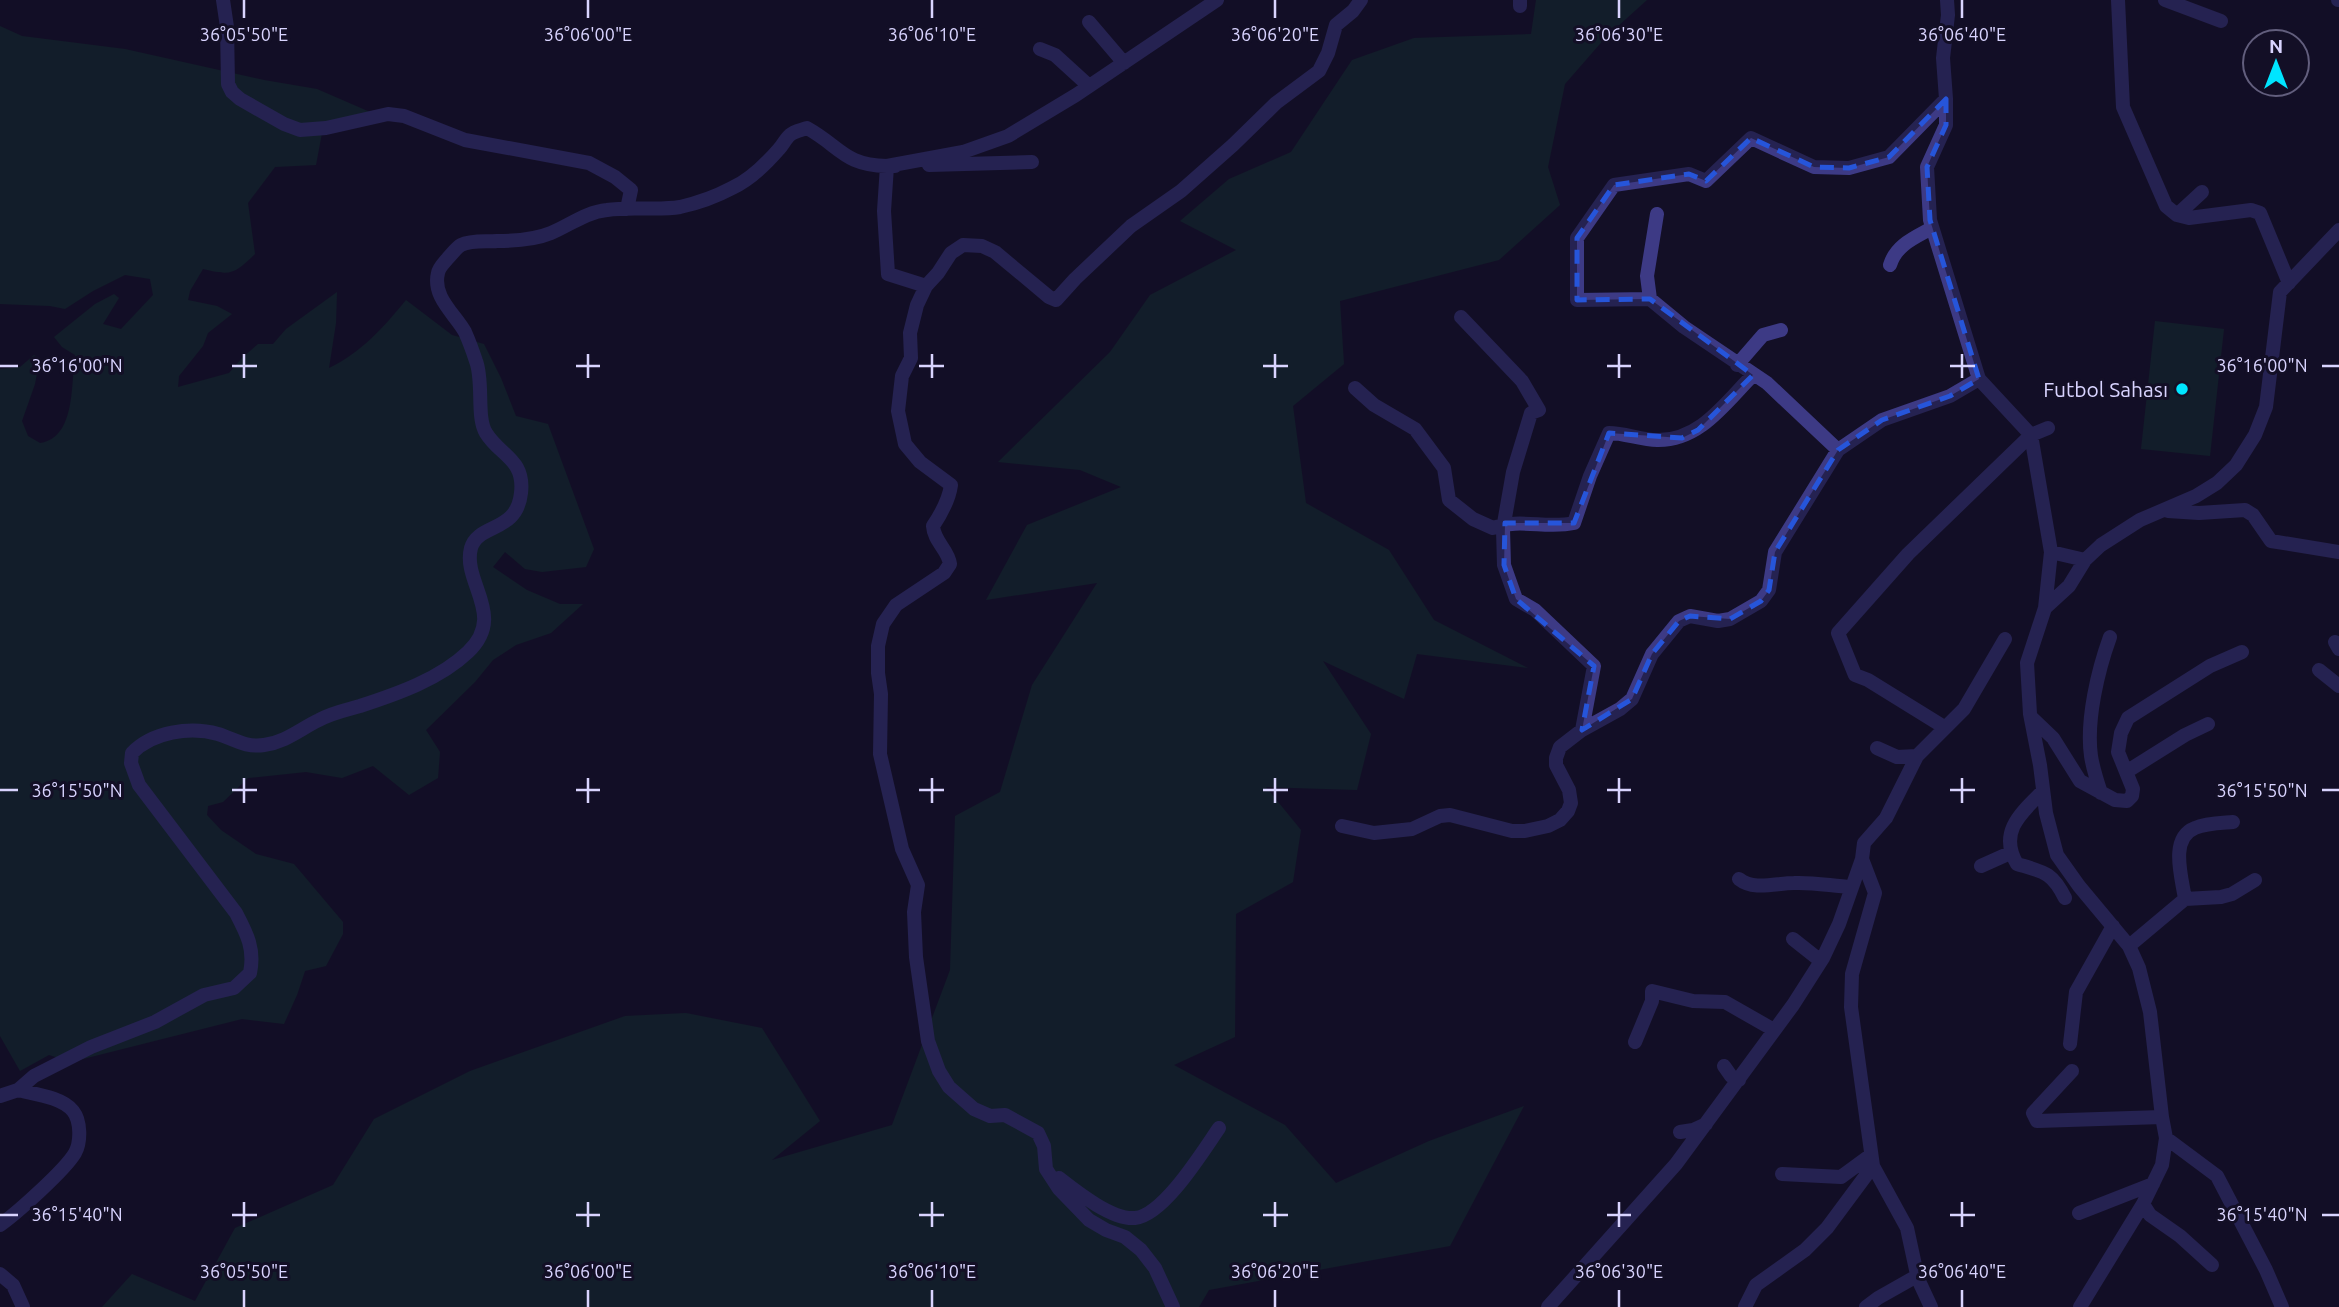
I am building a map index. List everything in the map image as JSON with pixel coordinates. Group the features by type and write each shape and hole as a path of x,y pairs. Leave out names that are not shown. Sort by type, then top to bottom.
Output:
{"street":[{"path":"223,0 227,27 228,84 240,99 284,124 300,130 326,128 388,114 404,116 465,140 589,163 615,177 631,190 627,209"},
{"path":"887,166 963,152 1008,136 1217,0"},
{"path":"1173,1307 1155,1268 1141,1250 1125,1237 1089,1220 1059,1189 1046,1169 1044,1146 1038,1133 1004,1115 990,1116 974,1109 948,1087 928,1041 916,957 914,912 918,885 902,849 880,754 881,694 878,646 883,624 896,605 944,573 950,564 948,554 934,536 933,526 950,493 950,485 920,462 905,444 898,411 902,376 911,358 910,333 917,305 926,286 951,253 963,245 982,246 995,252 1056,300 1131,226 1181,191 1276,103 1319,71 1328,53 1336,24 1353,11 1361,0"},
{"path":"1947,0 1948,15 1942,58 1946,125 1927,167 1932,228 1979,379 2031,435 2051,552 2045,608 2027,663 2031,717 2046,813 2057,855 2129,946 2140,968 2147,996 2166,1138 2162,1165 2143,1204 2080,1307"},
{"path":"2118,0 2123,107 2166,206 2178,215 2189,218 2251,210 2260,213 2289,283"},
{"path":"2165,0 2221,20"},
{"path":"1089,22 1124,62"},
{"path":"1040,49 1055,55 1088,86"},
{"path":"1838,450 1767,383 1737,365 1650,299 1577,300 1577,238 1614,185 1689,174 1706,181 1751,138 1814,167 1849,168 1889,157 1946,99"},
{"path":"0,1096 18,1090 34,1076 91,1046 155,1022 204,995 234,988 250,973 252,950 249,936 236,913 162,814 146,797 133,771 132,753 149,740 182,732 217,734 247,746 262,746 282,741 321,718 391,696 431,677 470,650 480,636 485,621 482,598 470,558 471,548 474,541 506,522 518,510 522,482 519,469 486,434 483,425 481,374 464,331 442,299 437,280 438,270 460,246 476,242 527,240 552,233 577,218 605,210 679,207 734,187 755,173 791,134 807,128 852,161 887,166 1032,162"},
{"path":"887,166 884,211 888,274 926,286"},
{"path":"2178,215 2202,192"},
{"path":"1650,299 1647,276 1657,214"},
{"path":"1890,265 1894,253 1932,228"},
{"path":"2045,608 2069,586 2085,560 2101,545 2120,532 2196,496 2217,483 2236,465 2262,422 2266,407 2280,292 2339,230"},
{"path":"1461,317 1522,381 1539,411 1531,413 1513,472 1503,529 1504,565 1516,599 1535,610 1594,666 1582,730"},
{"path":"1737,365 1763,335 1781,330"},
{"path":"1355,388 1374,405 1415,429 1444,468 1449,500 1473,519 1493,528 1505,523 1574,523 1590,476 1609,433 1657,440 1682,438 1698,430 1753,375"},
{"path":"1342,826 1374,833 1412,829 1440,816 1450,816 1512,831 1548,826 1560,820 1571,803 1569,790 1556,765 1560,747 1632,699 1652,654 1679,621 1690,616 1718,621 1730,619 1762,601 1769,590 1775,552 1838,450 1882,420 1951,396 1979,379"},
{"path":"1944,727 1868,680 1855,675 1838,633 1908,554 2031,435 2048,428"},
{"path":"2163,510 2199,513 2245,510 2253,515 2271,541 2339,552"},
{"path":"2051,552 2085,560"},
{"path":"2101,793 2091,756 2090,738 2099,672 2110,636"},
{"path":"1548,1307 1676,1164 1793,1005 1823,958 1839,924 1862,859 1864,843 1886,818 1917,756 1964,709 2005,639"},
{"path":"2031,717 2053,738 2080,781 2119,802 2130,799 2133,789 2118,756 2121,733 2128,718 2210,666 2242,652"},
{"path":"2319,670 2339,686"},
{"path":"2126,772 2185,735 2208,724"},
{"path":"1877,748 1897,757 1917,756"},
{"path":"2043,791 2022,811 2011,829 2010,853 2017,864 2041,871 2056,881 2065,898"},
{"path":"2185,899 2179,852 2184,835 2200,826 2233,822"},
{"path":"1981,866 2010,853"},
{"path":"1862,859 1875,893 1852,974 1851,1007 1872,1161 1907,1228 1917,1276 1931,1307"},
{"path":"1740,878 1746,884 1796,883 1851,887"},
{"path":"2129,946 2185,899 2221,897 2242,889 2255,880"},
{"path":"2070,1044 2076,992 2113,926"},
{"path":"1793,939 1817,958 1823,958"},
{"path":"1634,1042 1652,1002 1653,991 1693,1001 1725,1002 1774,1030"},
{"path":"1724,1066 1731,1076 1739,1080"},
{"path":"2072,1071 2033,1113 2037,1121 2162,1117"},
{"path":"0,1225 68,1161 76,1151 78,1140 79,1125 74,1111 62,1102 18,1090"},
{"path":"1681,1132 1707,1123"},
{"path":"1046,1169 1079,1194 1111,1212 1135,1218 1153,1211 1170,1194 1219,1128"},
{"path":"2166,1138 2217,1176 2266,1270 2282,1307"},
{"path":"1782,1174 1841,1177 1872,1161"},
{"path":"1745,1307 1756,1285 1805,1250 1827,1228 1872,1161"},
{"path":"2079,1213 2153,1184"},
{"path":"2143,1204 2150,1215 2180,1236 2212,1265"},
{"path":"0,1274 13,1285 23,1307"},
{"path":"1866,1307 1917,1276"}],"highlighted area":[{"path":"1946,99 1946,125 1927,167 1930,220 1979,379 1950,396 1882,420 1838,450 1775,552 1769,590 1761,601 1730,619 1690,616 1679,621 1652,654 1632,699 1582,730 1594,666 1516,599 1504,565 1505,523 1574,523 1609,433 1682,438 1698,430 1753,375 1650,299 1577,300 1577,238 1614,185 1689,174 1706,181 1751,138 1814,167 1849,168 1889,157"}],"green space":[{"path":"1536,0 1647,0 1606,37 1565,84 1548,167 1560,205 1499,260 1340,301 1344,364 1293,406 1306,503 1389,550 1434,620 1528,668 1417,654 1404,699 1323,661 1371,734 1357,790 1266,787 1301,830 1293,882 1236,914 1235,1037 1174,1065 1285,1125 1336,1183 1429,1141 1524,1106 1450,1246 1209,1290 1199,1307 102,1307 132,1274 195,1301 235,1228 333,1185 374,1119 470,1071 625,1016 686,1013 762,1028 820,1121 772,1160 892,1125 950,970 955,816 1000,792 1032,685 1097,583 986,600 1027,525 1121,487 1080,470 998,462 1110,352 1150,295 1236,250 1180,221 1229,179 1291,152 1352,60 1414,38 1531,34"},
{"path":"0,26 22,36 125,49 317,89 377,115 322,133 316,165 275,167 248,203 255,254 232,272 203,269 190,291 188,300 217,306 232,314 208,333 203,346 179,376 178,387 229,373 258,344 273,344 286,329 337,292 336,323 329,368 352,355 406,300 452,335 484,344 516,416 548,424 594,549 586,567 542,572 525,569 505,552 493,567 527,590 560,604 583,604 551,633 516,645 493,660 475,682 426,730 440,752 438,778 409,795 373,766 342,778 306,772 248,778 223,802 208,806 207,815 221,830 256,854 294,864 343,922 343,934 326,966 305,971 284,1024 242,1019 71,1062 49,1055 20,1071 0,1036 0,369 20,367 34,355 40,358 35,384 22,421 28,436 40,443 52,439 66,420 72,394 75,355 62,347 54,337 95,304 114,294 119,298 103,324 121,329 153,295 150,279 125,275 65,309 0,304"},
{"name":"Futbol Sahası","path":"2155,321 2224,329 2210,456 2141,449"}],"place":[{"name":"Futbol Sahası","path":"2182,389"}]}
